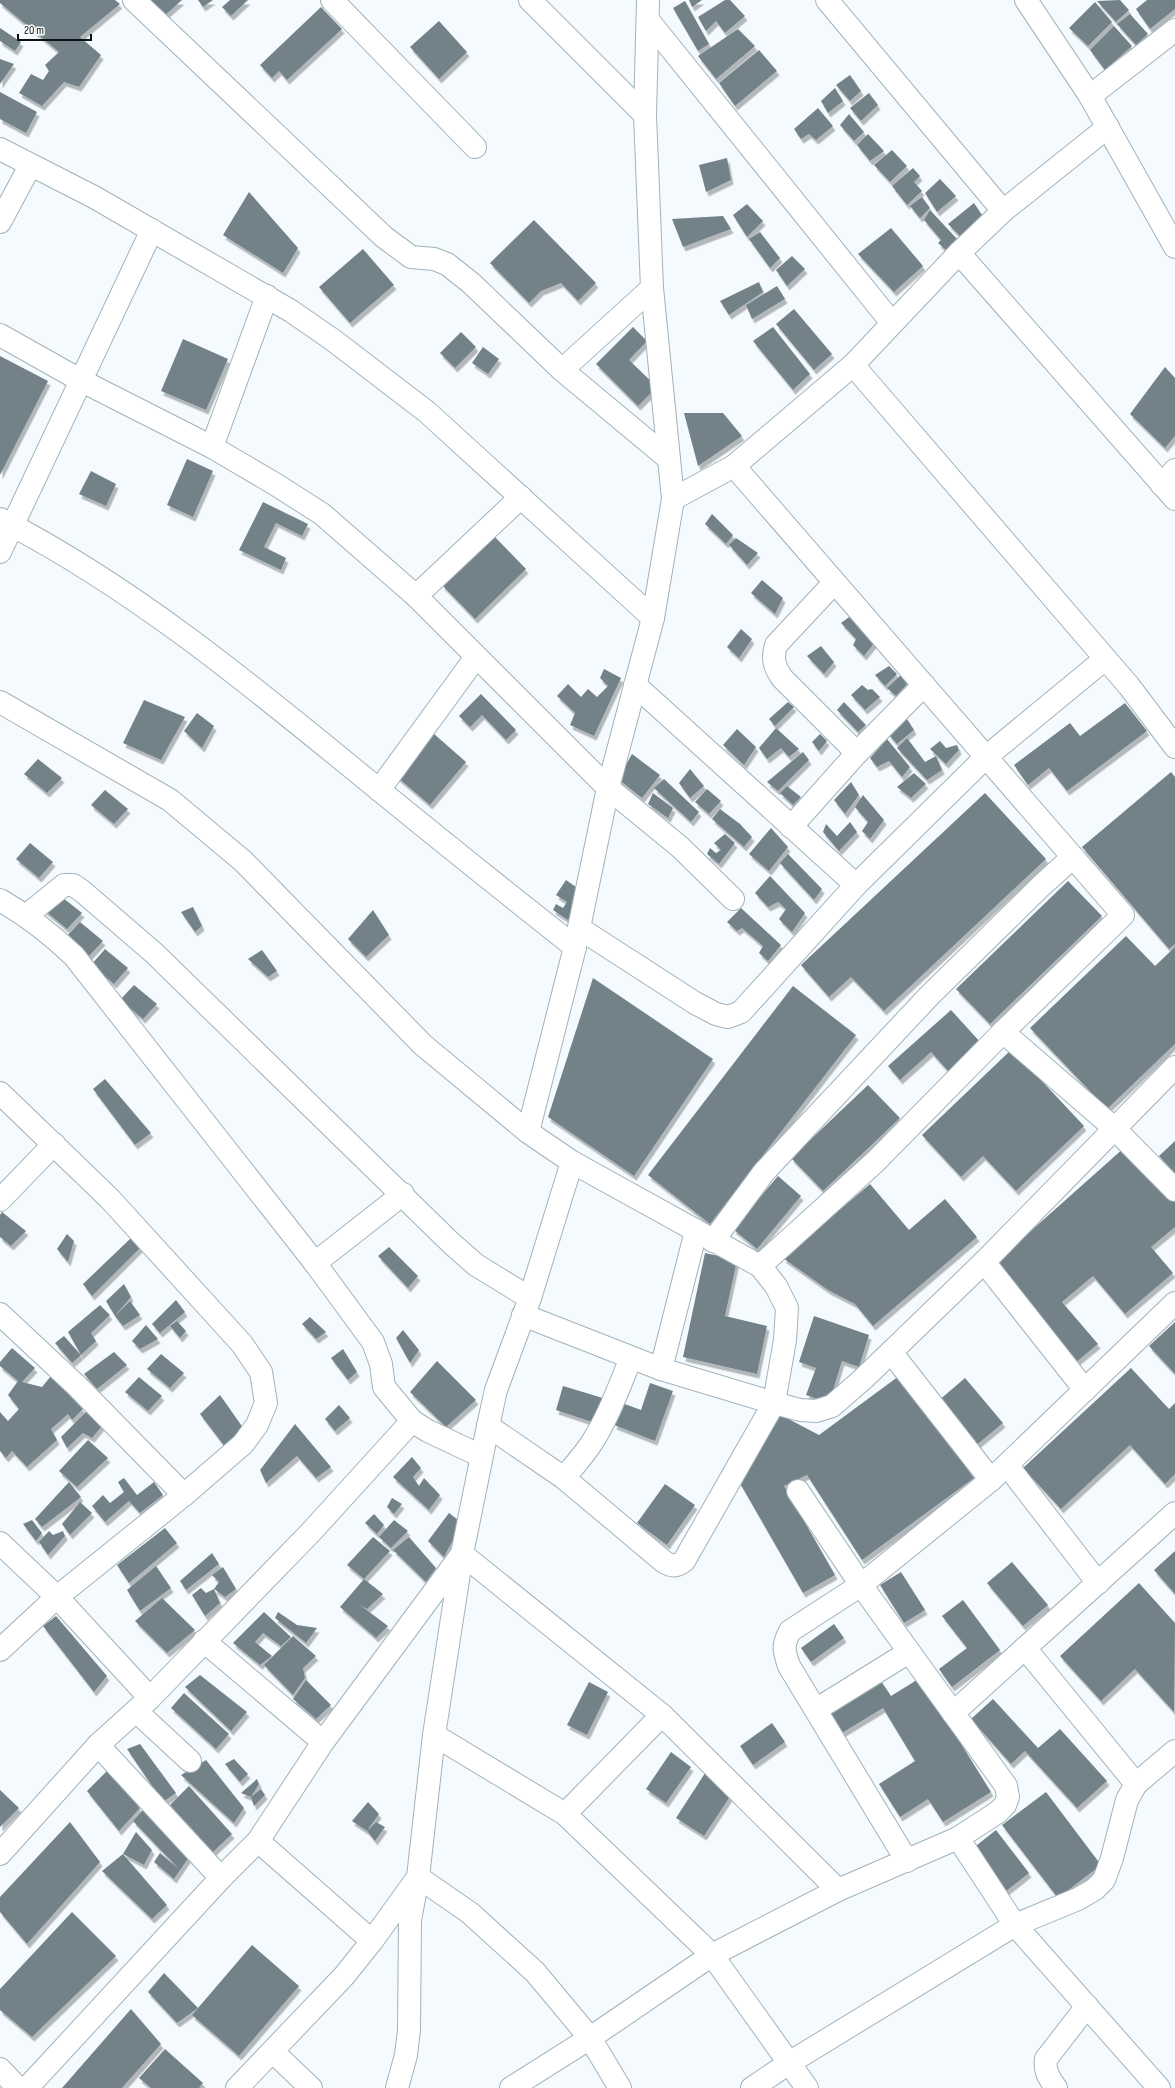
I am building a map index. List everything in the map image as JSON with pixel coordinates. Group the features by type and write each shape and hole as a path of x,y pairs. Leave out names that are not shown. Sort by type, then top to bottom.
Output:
{"street":[{"path":"134,0 384,237 411,257 434,259 447,264 471,283 562,370 669,459"},
{"path":"332,0 475,147"},
{"path":"530,0 645,115"},
{"path":"827,0 1003,211"},
{"path":"1026,0 1090,96 1175,246"},
{"path":"528,1132 577,938 608,788 653,618 673,499 652,288 645,115 648,10"},
{"path":"648,10 892,323"},
{"path":"1090,96 1175,30"},
{"path":"673,499 734,466 853,365 959,253 1003,211 1108,127"},
{"path":"0,149 30,166 94,197 152,230 291,310 333,340 427,412 653,618"},
{"path":"0,222 30,166"},
{"path":"0,552 6,522 80,380 152,230"},
{"path":"959,253 1171,485"},
{"path":"562,370 652,288"},
{"path":"212,447 267,296"},
{"path":"0,336 80,380 212,447 276,484 322,514 416,596 608,788 680,847 733,899"},
{"path":"853,365 1129,686 1175,747"},
{"path":"734,466 1123,915 1003,1032 875,1162 760,1266"},
{"path":"416,596 521,497"},
{"path":"6,522 44,542 150,611 265,695 379,790 577,938 694,1003 716,1014 728,1017 741,1012 856,885 986,757 1105,659"},
{"path":"834,583 776,645 773,656 775,668 782,678 856,753"},
{"path":"379,790 476,657"},
{"path":"635,685 856,885"},
{"path":"791,827 856,753 924,685"},
{"path":"0,702 175,804 243,861 423,1045 528,1132 572,1162 760,1266 776,1286 787,1308 785,1340 774,1403 684,1561 677,1566 671,1566 663,1561 564,1478 488,1426"},
{"path":"661,1369 704,1236 918,1008 1040,886 1073,857"},
{"path":"27,915 64,885 73,885 82,891 154,953 403,1194 451,1243 527,1307 631,1358 661,1369 800,1410 816,1411 832,1406 984,1262 1175,1067"},
{"path":"0,900 27,915 50,932 74,956 315,1263 373,1342 381,1364 384,1387 412,1421 428,1431 482,1456"},
{"path":"1003,1032 1114,1128 1175,1190"},
{"path":"0,1093 110,1199 242,1344 261,1372 266,1403 257,1425 243,1444 184,1495 57,1597 0,1650"},
{"path":"0,1200 54,1144"},
{"path":"397,2088 406,2055 409,2030 410,1920 418,1877 434,1735 469,1552 482,1456 496,1390 527,1307 572,1162"},
{"path":"315,1263 403,1194"},
{"path":"984,1262 1085,1390"},
{"path":"907,1861 817,1709 789,1666 785,1653 784,1642 790,1631 861,1585 991,1480 1175,1303"},
{"path":"0,1314 77,1386 184,1495"},
{"path":"890,1352 991,1480"},
{"path":"564,1478 591,1444 600,1428 614,1400 631,1358"},
{"path":"0,1854 98,1745 143,1704 311,1532 412,1421"},
{"path":"1007,1465 1098,1582"},
{"path":"511,2088 590,2038 712,1956 838,1890 958,1838 998,1812 1005,1805 1008,1797 1006,1786 861,1585 798,1491"},
{"path":"953,1713 1175,1513"},
{"path":"0,1543 57,1597 190,1761"},
{"path":"469,1552 662,1715 838,1890"},
{"path":"27,2088 221,1878 258,1841 323,1742 469,1552"},
{"path":"204,1640 323,1742"},
{"path":"1025,1648 1136,1784"},
{"path":"817,1709 909,1652"},
{"path":"565,1814 662,1715"},
{"path":"434,1735 565,1814 712,1956 807,2088"},
{"path":"98,1745 221,1878"},
{"path":"752,2088 789,2063 1015,1925 1078,1899 1095,1889 1104,1880 1112,1858 1127,1800 1136,1784 1175,1751"},
{"path":"958,1838 1015,1925 1159,2088"},
{"path":"258,1841 372,1941"},
{"path":"237,2088 344,1976 372,1941 418,1877"},
{"path":"418,1877 470,1913 535,1972 590,2038 620,2088"},
{"path":"1056,2088 1047,2075 1045,2066 1046,2059 1087,2006"},
{"path":"273,2052 311,2088"},
{"path":"0,2069 18,2088"}],"building":[{"path":"0,0 115,0 120,4 80,37 101,55 79,87 64,82 42,106 19,93 31,74 43,80 49,71 45,65 59,52 0,3"},
{"path":"146,0 182,0 163,17"},
{"path":"198,0 213,0 203,7"},
{"path":"230,0 248,0 231,16 222,7"},
{"path":"689,0 702,0 692,7"},
{"path":"725,0 730,0 745,16 725,33 716,21 706,31 698,17"},
{"path":"1120,0 1129,10 1116,22 1097,1"},
{"path":"1147,0 1175,0 1175,9 1150,29 1136,9"},
{"path":"685,1 709,44 698,51 673,8"},
{"path":"1095,2 1112,22 1088,46 1069,28"},
{"path":"321,7 342,29 287,80 279,71 272,78 260,65"},
{"path":"1130,14 1148,34 1136,45 1117,24"},
{"path":"439,21 467,52 439,79 410,47"},
{"path":"1114,26 1132,46 1105,70 1090,50"},
{"path":"0,28 21,42 15,51 0,41"},
{"path":"738,29 755,46 716,79 698,56"},
{"path":"759,50 777,71 735,106 719,83"},
{"path":"0,59 14,64 0,84"},
{"path":"850,75 861,91 850,101 836,85"},
{"path":"835,88 843,101 828,113 821,101"},
{"path":"0,92 37,112 26,133 0,119"},
{"path":"869,93 878,105 861,121 850,108"},
{"path":"818,108 833,126 816,140 809,134 801,139 794,129"},
{"path":"849,114 864,132 854,141 840,125"},
{"path":"868,134 884,151 870,161 857,145"},
{"path":"892,150 907,166 890,182 874,165"},
{"path":"727,158 731,180 706,192 699,165"},
{"path":"913,168 920,176 914,182 922,191 907,205 892,186"},
{"path":"940,179 956,196 937,212 925,193"},
{"path":"249,192 298,248 283,273 223,235"},
{"path":"922,197 930,208 920,218 910,206"},
{"path":"974,203 984,218 962,238 948,224"},
{"path":"747,204 763,221 747,237 733,215"},
{"path":"930,210 957,239 946,250 938,243 941,240 924,220"},
{"path":"723,216 731,229 683,247 672,219"},
{"path":"534,220 596,283 578,301 561,283 541,291 529,303 490,263"},
{"path":"891,228 923,266 894,292 858,254"},
{"path":"760,232 780,258 770,268 749,239"},
{"path":"363,249 394,285 350,323 319,287"},
{"path":"792,256 805,269 787,286 776,270"},
{"path":"759,282 763,292 729,315 720,301"},
{"path":"777,286 785,299 752,319 746,305"},
{"path":"794,309 832,354 814,370 776,324"},
{"path":"633,327 647,341 629,360 657,387 638,406 596,364"},
{"path":"773,327 810,374 793,390 753,341"},
{"path":"461,332 476,347 455,368 440,353"},
{"path":"183,339 228,359 206,410 161,391"},
{"path":"483,347 499,359 488,374 472,363"},
{"path":"0,356 48,381 0,475"},
{"path":"1165,367 1175,378 1175,436 1165,448 1130,414"},
{"path":"684,413 723,413 742,436 698,466"},
{"path":"187,459 213,471 193,517 167,505"},
{"path":"91,471 116,484 106,506 79,494"},
{"path":"263,502 308,524 302,536 276,523 264,547 286,558 281,570 239,550"},
{"path":"712,514 733,535 726,544 705,524"},
{"path":"493,535 526,569 475,619 442,585"},
{"path":"736,538 758,553 747,565 729,545"},
{"path":"762,580 783,598 775,614 751,593"},
{"path":"852,615 875,642 864,656 853,645 856,639 841,623"},
{"path":"741,629 752,639 739,658 727,647"},
{"path":"821,646 834,662 824,674 807,656"},
{"path":"889,666 897,674 885,686 875,675"},
{"path":"604,669 621,678 594,736 570,725 575,713 557,696 568,684 581,697 588,689 597,697 608,686 600,678"},
{"path":"901,675 907,684 896,696 887,688"},
{"path":"862,685 868,690 872,689 880,697 865,710 851,695"},
{"path":"481,694 516,730 506,740 482,715 470,727 459,716"},
{"path":"144,700 185,717 161,760 123,743"},
{"path":"788,702 794,707 775,726 769,719"},
{"path":"844,702 866,725 858,732 837,710"},
{"path":"1125,703 1147,731 1067,791 1049,768 1028,785 1014,765 1070,723 1080,736"},
{"path":"197,713 214,726 202,748 184,731"},
{"path":"907,719 914,730 897,744 888,734"},
{"path":"776,728 799,749 789,757 781,748 767,759 759,748"},
{"path":"737,729 756,747 744,765 723,745"},
{"path":"433,733 466,762 430,805 397,777"},
{"path":"820,734 827,741 819,751 812,742"},
{"path":"907,738 925,762 936,756 942,770 927,780 897,748"},
{"path":"887,739 910,767 902,777 889,761 877,767 870,758"},
{"path":"940,741 946,748 957,745 959,750 946,764 930,749"},
{"path":"803,752 809,760 778,791 767,782"},
{"path":"632,754 660,775 642,798 618,779"},
{"path":"38,759 62,778 47,793 24,774"},
{"path":"690,769 704,786 690,798 679,783"},
{"path":"1171,772 1175,777 1175,944 1169,949 1082,847"},
{"path":"914,773 926,784 911,798 897,787"},
{"path":"664,779 699,812 691,822 654,788"},
{"path":"851,782 859,795 845,814 834,800"},
{"path":"787,786 801,797 793,805 780,793"},
{"path":"707,789 721,801 709,814 695,802"},
{"path":"105,790 128,809 114,824 91,805"},
{"path":"653,793 673,808 668,818 648,804"},
{"path":"985,793 1046,859 884,1011 851,977 829,997 801,965"},
{"path":"863,795 884,820 870,839 862,831 868,822 855,807"},
{"path":"720,809 740,824 752,837 744,847 712,819"},
{"path":"850,822 857,832 839,851 823,832 826,824 837,836"},
{"path":"771,828 788,847 769,871 749,854"},
{"path":"725,834 735,843 719,864 707,854 710,848 716,853 721,850 714,843"},
{"path":"30,843 53,862 39,878 16,859"},
{"path":"788,854 822,889 814,900 780,863"},
{"path":"770,876 805,913 792,932 779,919 786,909 778,902 768,907 755,893"},
{"path":"566,880 586,894 568,920 553,910 556,904 563,908 567,902 556,895"},
{"path":"1068,881 1102,916 990,1024 956,989"},
{"path":"58,894 82,913 67,929 44,910"},
{"path":"193,907 202,926 195,932 181,912"},
{"path":"741,908 781,945 768,961 759,953 763,946 742,928 737,931 727,922"},
{"path":"373,910 389,935 366,957 348,939"},
{"path":"80,922 103,941 89,956 66,937"},
{"path":"1126,936 1155,966 1175,947 1175,1044 1107,1109 1030,1028"},
{"path":"105,949 128,968 114,984 91,965"},
{"path":"262,950 277,971 268,977 248,959"},
{"path":"593,978 713,1059 634,1176 548,1117"},
{"path":"134,985 157,1004 143,1019 120,1000"},
{"path":"793,986 856,1035 710,1224 648,1175"},
{"path":"951,1010 981,1043 949,1072 931,1052 900,1080 888,1066"},
{"path":"1012,1049 1084,1126 1016,1191 983,1156 961,1177 922,1135"},
{"path":"105,1079 151,1133 135,1145 93,1089"},
{"path":"868,1085 900,1118 823,1191 791,1158"},
{"path":"1175,1141 1175,1173 1159,1156"},
{"path":"1125,1147 1175,1196 1175,1227 1151,1247 1173,1273 1125,1314 1093,1276 1062,1302 1098,1344 1075,1363 996,1262"},
{"path":"778,1176 801,1196 757,1249 733,1229"},
{"path":"870,1184 909,1230 945,1199 977,1237 873,1326 855,1304 828,1290 783,1258"},
{"path":"2,1212 26,1231 11,1246 0,1237 0,1215"},
{"path":"67,1234 74,1241 68,1262 57,1249"},
{"path":"131,1238 140,1248 92,1296 83,1284"},
{"path":"389,1247 418,1276 408,1288 378,1256"},
{"path":"705,1253 737,1260 725,1316 767,1326 757,1374 683,1357"},
{"path":"124,1284 131,1297 115,1316 106,1301"},
{"path":"176,1300 185,1312 160,1333 152,1324"},
{"path":"130,1301 140,1315 123,1326 115,1316"},
{"path":"100,1305 110,1315 91,1333 96,1341 81,1355 68,1332"},
{"path":"814,1316 869,1335 859,1367 842,1361 829,1403 806,1395 816,1368 799,1362"},
{"path":"310,1317 326,1332 316,1339 302,1324"},
{"path":"177,1321 186,1331 180,1338 170,1326"},
{"path":"1175,1322 1175,1374 1149,1346"},
{"path":"146,1325 158,1339 140,1349 132,1341"},
{"path":"403,1330 419,1350 410,1363 396,1338"},
{"path":"64,1336 81,1355 72,1363 55,1343"},
{"path":"12,1348 35,1368 22,1382 42,1387 51,1376 83,1409 72,1420 68,1414 51,1429 57,1440 27,1467 12,1451 6,1458 0,1451 0,1412 8,1421 19,1409 8,1395 18,1381 0,1366 0,1362"},
{"path":"343,1349 357,1372 348,1380 331,1358"},
{"path":"114,1352 127,1365 97,1389 84,1374"},
{"path":"161,1354 184,1373 170,1388 147,1369"},
{"path":"437,1361 476,1400 446,1427 410,1392"},
{"path":"1131,1368 1169,1409 1175,1403 1175,1474 1165,1484 1130,1445 1061,1509 1023,1468"},
{"path":"899,1376 974,1478 862,1560 807,1475 784,1486 835,1575 803,1593 737,1478 779,1414 819,1435"},
{"path":"139,1377 162,1396 148,1411 125,1392"},
{"path":"965,1378 1003,1423 974,1447 937,1402"},
{"path":"650,1383 673,1391 655,1441 614,1425 622,1403 641,1410"},
{"path":"563,1386 606,1399 598,1424 556,1410"},
{"path":"220,1395 246,1432 226,1448 200,1414"},
{"path":"339,1405 350,1418 335,1431 325,1419"},
{"path":"87,1411 102,1426 92,1438 83,1433 67,1448 61,1437"},
{"path":"295,1424 331,1467 316,1478 297,1456 266,1483 260,1470"},
{"path":"88,1440 108,1458 77,1487 59,1471"},
{"path":"412,1457 421,1468 413,1477 419,1486 424,1478 440,1495 429,1510 393,1477"},
{"path":"124,1478 137,1495 154,1482 163,1495 140,1513 129,1501 105,1522 92,1506 103,1495 110,1503 124,1492 118,1482"},
{"path":"69,1482 81,1497 42,1527 35,1519"},
{"path":"665,1484 695,1505 667,1545 637,1523"},
{"path":"392,1498 402,1504 394,1514 387,1507"},
{"path":"80,1502 92,1513 70,1535 62,1524"},
{"path":"449,1513 462,1523 444,1557 428,1541"},
{"path":"374,1514 384,1525 377,1534 365,1523"},
{"path":"32,1520 42,1533 36,1541 23,1524"},
{"path":"394,1520 408,1531 391,1548 379,1537"},
{"path":"165,1528 177,1543 129,1583 117,1565"},
{"path":"49,1531 53,1535 63,1531 65,1536 48,1555 39,1542"},
{"path":"373,1537 390,1551 364,1579 347,1565"},
{"path":"409,1537 436,1568 426,1582 393,1550"},
{"path":"1175,1551 1175,1594 1154,1570"},
{"path":"212,1553 219,1564 186,1590 180,1581"},
{"path":"1012,1562 1048,1605 1023,1626 987,1583"},
{"path":"156,1566 171,1588 140,1611 127,1590"},
{"path":"223,1567 236,1589 225,1597 214,1589 219,1582 212,1575"},
{"path":"901,1572 925,1610 904,1623 880,1585"},
{"path":"364,1579 383,1594 367,1609 360,1605 388,1626 376,1638 340,1607"},
{"path":"1139,1583 1175,1623 1174,1712 1135,1669 1101,1701 1060,1656"},
{"path":"201,1588 206,1593 214,1589 220,1603 205,1616 192,1595"},
{"path":"162,1598 195,1630 167,1653 135,1621"},
{"path":"963,1600 1000,1650 952,1687 939,1669 967,1648 942,1616"},
{"path":"264,1612 291,1637 281,1646 263,1633 255,1642 272,1656 260,1665 233,1643"},
{"path":"278,1612 297,1625 317,1628 306,1643 275,1618"},
{"path":"56,1616 107,1676 94,1692 43,1626"},
{"path":"834,1624 844,1638 811,1662 801,1648"},
{"path":"293,1636 316,1656 303,1668 305,1678 293,1695 264,1665"},
{"path":"200,1675 247,1712 231,1731 185,1687"},
{"path":"877,1675 891,1696 920,1678 991,1792 943,1822 928,1799 900,1817 879,1784 915,1761 883,1708 842,1733 826,1707"},
{"path":"306,1680 331,1705 316,1719 293,1699"},
{"path":"589,1682 608,1692 587,1735 567,1725"},
{"path":"184,1693 229,1734 216,1749 171,1708"},
{"path":"993,1699 1038,1748 1060,1729 1107,1781 1077,1808 1025,1751 1011,1764 971,1719"},
{"path":"772,1723 785,1742 753,1765 740,1746"},
{"path":"140,1744 176,1793 163,1802 127,1749"},
{"path":"671,1752 691,1767 666,1803 646,1789"},
{"path":"234,1759 248,1774 240,1782 225,1764"},
{"path":"206,1760 244,1808 234,1823 181,1775"},
{"path":"709,1767 731,1795 704,1836 676,1818"},
{"path":"107,1771 140,1808 119,1831 87,1791"},
{"path":"257,1779 259,1784 251,1797 241,1793"},
{"path":"189,1786 232,1834 213,1852 170,1805"},
{"path":"261,1789 265,1795 254,1806 251,1797"},
{"path":"0,1790 19,1808 0,1827"},
{"path":"1046,1792 1101,1865 1058,1898 1002,1825"},
{"path":"368,1802 379,1814 367,1831 352,1821"},
{"path":"143,1810 189,1857 174,1879 154,1862 160,1853 179,1869 133,1821"},
{"path":"70,1822 100,1862 27,1944 0,1912 0,1897"},
{"path":"376,1822 385,1827 375,1841 367,1831"},
{"path":"996,1830 1029,1873 1005,1892 972,1849"},
{"path":"136,1832 152,1850 144,1865 123,1854"},
{"path":"123,1854 167,1905 152,1919 102,1871"},
{"path":"72,1912 116,1956 32,2037 0,2010 0,1989"},
{"path":"252,1945 299,1986 239,2056 192,2015"},
{"path":"164,1973 198,2008 177,2023 148,1992"},
{"path":"131,2009 161,2044 122,2088 62,2088"},
{"path":"165,2049 203,2083 199,2088 151,2088 139,2078"}]}
